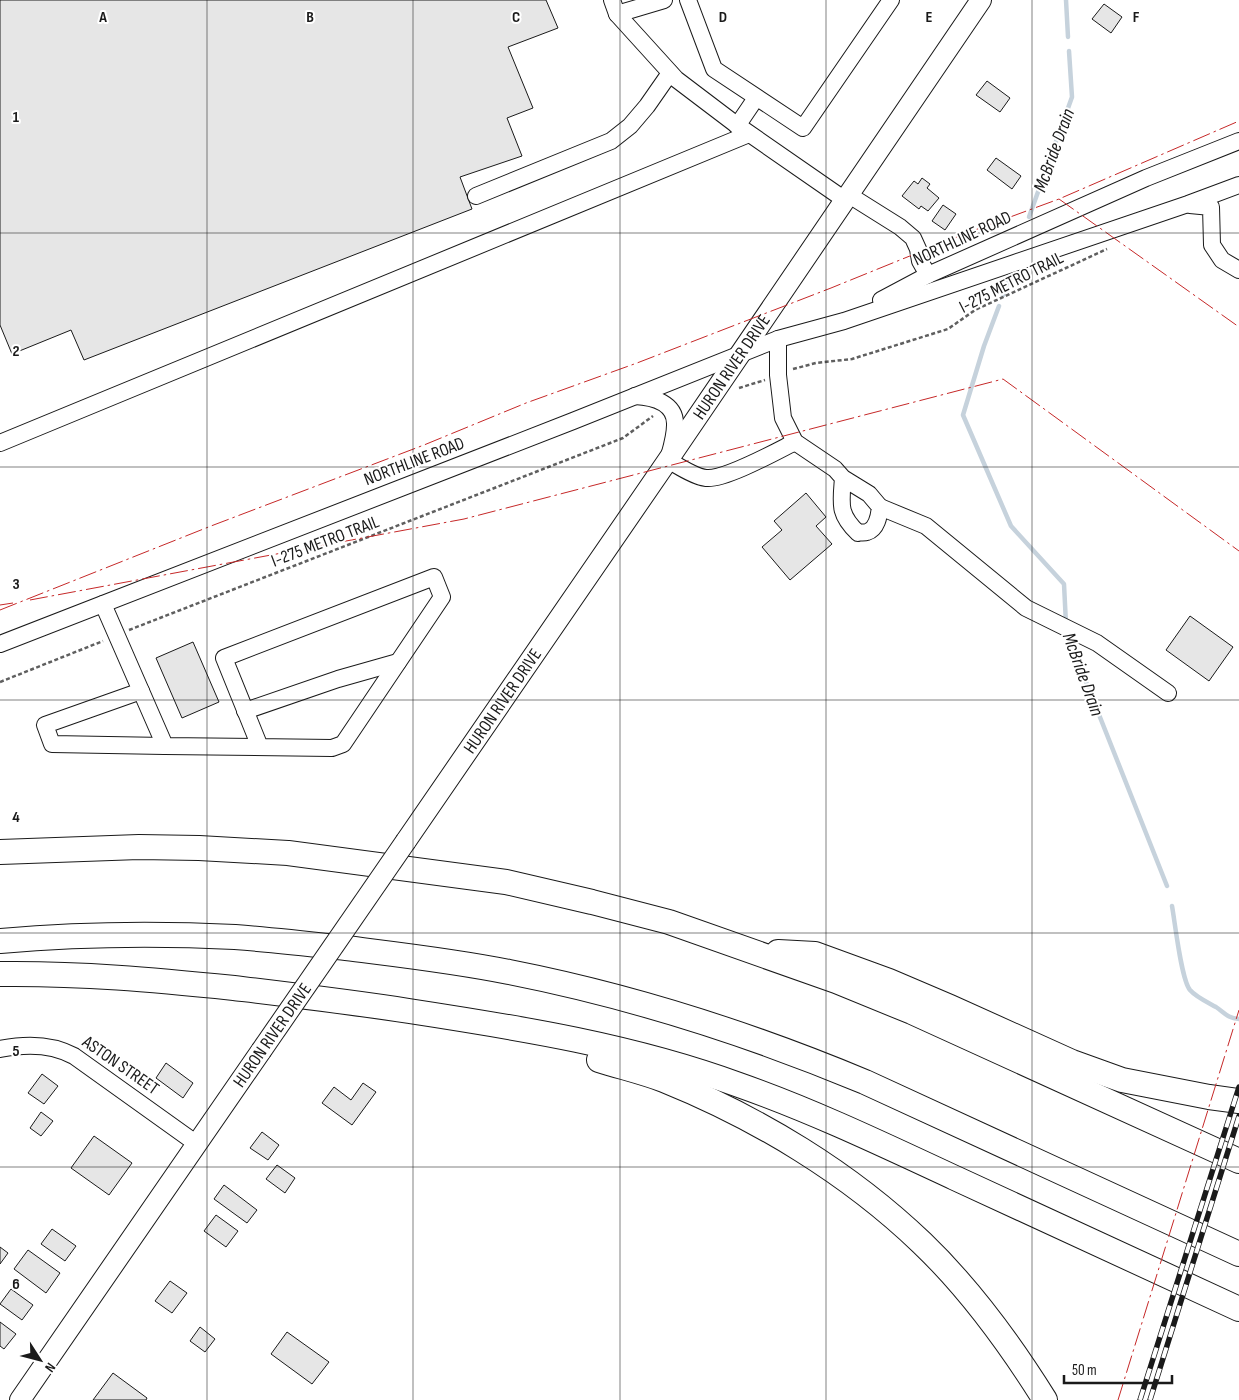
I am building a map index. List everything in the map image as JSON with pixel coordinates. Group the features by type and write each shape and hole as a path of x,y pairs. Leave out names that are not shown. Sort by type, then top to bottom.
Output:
{"highway":[{"path":"0,852 138,847 288,853 506,882 669,922 836,981 912,1012 1239,1161"},
{"path":"0,941 36,938 179,935 281,941 427,958 510,972 600,992 685,1016 767,1043 865,1082 1239,1254"},
{"path":"752,951 815,954 889,981 1072,1062 1122,1080 1209,1097 1239,1100"},
{"path":"0,974 101,976 166,981 352,1002 528,1030 621,1050 686,1067 739,1085 820,1117 1239,1309"},
{"path":"419,1013 452,1027 556,1048 663,1080 733,1111 794,1145 861,1190 922,1243 953,1275 990,1320 1027,1370 1045,1400"}],"main road":[{"name":"HURON RIVER DRIVE","path":"20,1400 668,460 981,0"}],"street":[{"path":"614,7 664,0"},
{"path":"688,0 714,69 802,128 891,0"},
{"path":"614,7 676,79 743,130 847,197 900,227 913,238 920,260 928,275"},
{"path":"476,196 611,141 630,126 647,106 670,72"},
{"path":"0,442 743,130 756,98"},
{"name":"NORTHLINE ROAD","path":"844,321 928,275 1146,178 1239,142"},
{"name":"NORTHLINE ROAD","path":"0,644 778,339 844,321 1239,185"},
{"path":"1188,204 1211,207 1212,246 1222,260 1239,270"},
{"path":"778,339 778,375 783,418 795,442 835,469 843,478 869,494 880,507 926,526 1026,608 1097,643 1168,693"},
{"path":"633,396 655,398 670,408 675,425 668,460 696,475 707,478 726,475 795,442"},
{"path":"843,478 842,510 847,523 858,532 867,532 875,526 879,517 880,507"},
{"path":"141,691 45,725 52,744 165,746 332,748 343,744 442,597 434,577 224,658 260,747"},
{"path":"103,604 165,746"},
{"path":"245,711 338,679 398,662"},
{"name":"ASTON STREET","path":"6,1048 42,1046 56,1048 74,1056 197,1144"}],"path":[{"name":"I-275 METRO TRAIL","path":"788,371 816,363 852,359 948,329 975,310 1109,248"},
{"path":"740,387 771,378"},
{"name":"I-275 METRO TRAIL","path":"0,682 623,438 655,414"}],"building":[{"path":"0,0 546,0 558,28 508,47 533,108 507,118 522,156 460,177 472,209 84,360 71,330 12,354 0,325"},
{"path":"1104,4 1122,17 1111,33 1092,19"},
{"path":"987,81 1010,98 1000,112 976,95"},
{"path":"996,158 1021,176 1012,189 987,170"},
{"path":"922,178 930,184 927,188 939,198 928,211 921,206 919,209 902,196 914,181 918,184"},
{"path":"943,205 956,214 945,230 932,221"},
{"path":"806,493 826,517 816,526 832,544 790,580 762,547 782,530 774,521"},
{"path":"1190,616 1233,647 1209,681 1166,650"},
{"path":"193,642 219,702 182,718 156,658"},
{"path":"166,1063 193,1083 183,1098 156,1078"},
{"path":"42,1074 58,1086 44,1104 28,1093"},
{"path":"363,1083 376,1092 352,1125 322,1103 334,1087 351,1100"},
{"path":"41,1112 53,1121 41,1136 30,1128"},
{"path":"262,1132 279,1145 268,1160 250,1148"},
{"path":"94,1136 132,1163 109,1195 71,1168"},
{"path":"277,1165 295,1178 285,1193 266,1179"},
{"path":"224,1185 257,1210 247,1223 214,1199"},
{"path":"216,1215 238,1231 226,1247 204,1231"},
{"path":"52,1229 76,1246 65,1261 41,1244"},
{"path":"0,1247 8,1253 0,1264"},
{"path":"28,1250 60,1273 46,1293 14,1269"},
{"path":"170,1281 187,1293 172,1313 155,1301"},
{"path":"11,1289 33,1305 22,1320 0,1304"},
{"path":"0,1322 16,1334 4,1349 0,1346"},
{"path":"200,1327 215,1339 205,1352 190,1341"},
{"path":"287,1332 329,1362 312,1384 271,1354"},
{"path":"113,1373 147,1398 146,1400 93,1400"}],"waterway":[{"name":"McBride Drain","path":"1066,0 1068,37"},
{"name":"McBride Drain","path":"1029,217 1072,97 1069,51"},
{"name":"McBride Drain","path":"1003,295 1012,268"},
{"name":"McBride Drain","path":"999,306 984,346 963,415 1011,526 1064,584 1066,624"},
{"name":"McBride Drain","path":"1067,634 1167,886"},
{"name":"McBride Drain","path":"1172,906 1181,963 1190,990 1229,1016 1239,1019"}],"railway":[{"path":"1140,1400 1239,1087"},
{"path":"1150,1400 1239,1116"}],"power":[{"path":"0,610 211,526 424,445 526,403 637,363 964,234 1059,199 1239,121"},
{"path":"1059,199 1239,327"},
{"path":"30,600 464,519 1003,379 1239,551"},
{"path":"0,605 13,603"},
{"path":"1118,1400 1239,1010"}]}
